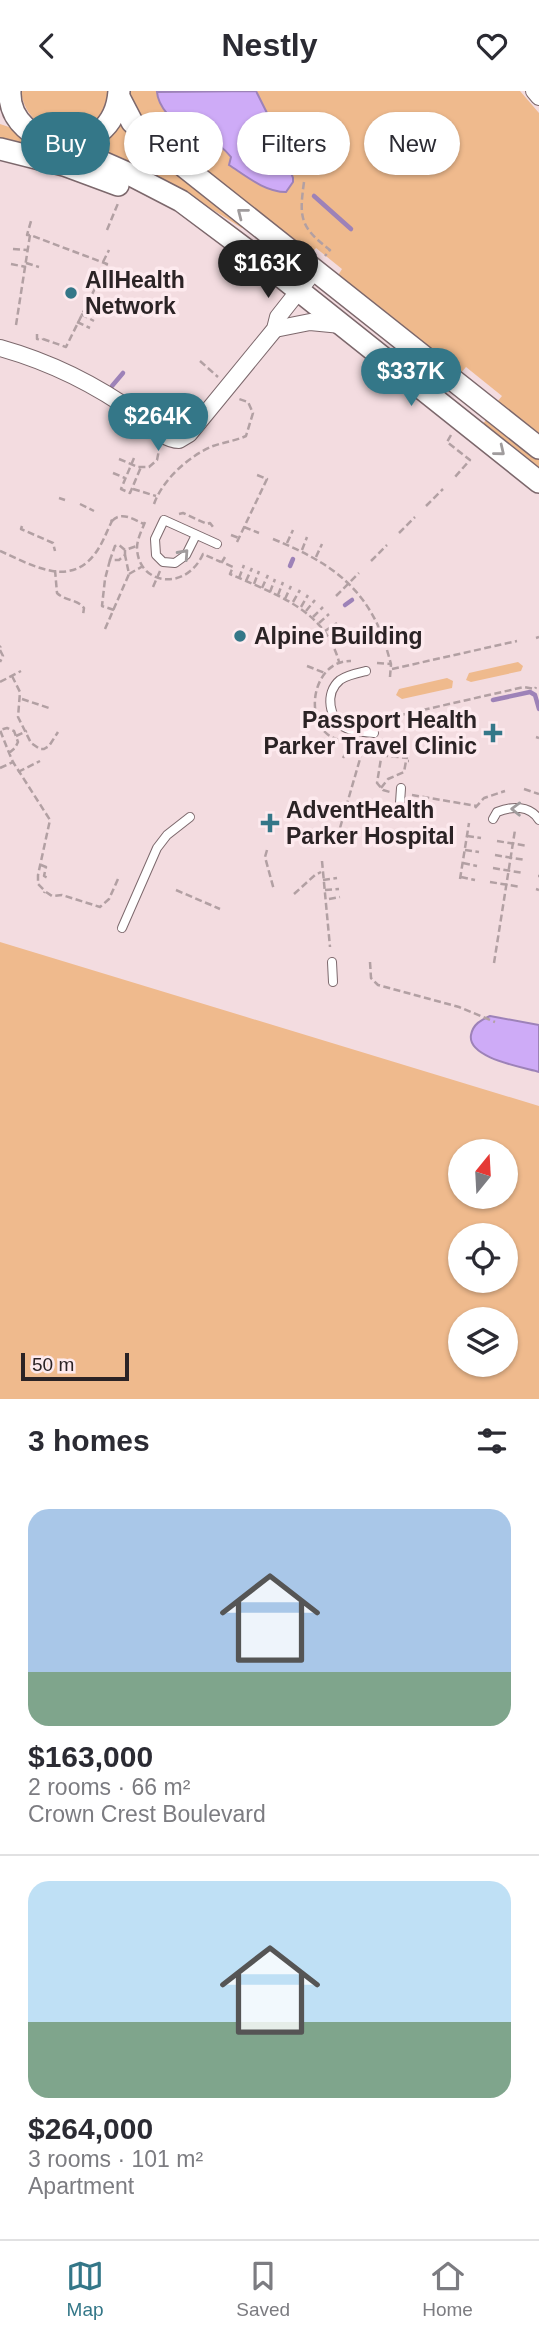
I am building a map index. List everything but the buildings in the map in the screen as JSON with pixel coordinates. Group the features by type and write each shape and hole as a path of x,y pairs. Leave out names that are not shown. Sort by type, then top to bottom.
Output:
{"main road":[{"path":"10,91 12,107 21,120"},
{"path":"110,120 119,94"},
{"path":"119,94 132,122 144,134 539,448"},
{"path":"0,115 21,122"},
{"path":"0,149 104,179 142,194 226,236"},
{"path":"110,165 181,201 341,325 456,427 539,482"}],"street":[{"path":"534,91 539,97"},
{"path":"0,348 41,361 75,376 124,405 166,437 179,440 189,434 275,328 278,317 315,270"},
{"path":"275,328 310,322 341,325"},
{"path":"456,427 476,399"}],"lane":[{"path":"196,535 189,551 175,563 163,562 154,551 164,520 217,544"},
{"path":"366,671 337,682 331,692 331,705 335,719 343,727 374,733"},
{"path":"400,803 401,792"},
{"path":"493,819 497,811 514,807 530,810 539,820"},
{"path":"122,929 157,848 167,835 190,817"},
{"path":"332,962 333,982"}],"path":[{"path":"304,181 302,219 313,236 330,250 315,270"},
{"path":"107,230 120,199"},
{"path":"31,221 27,235 107,264 75,323 66,347 43,338 37,339 37,334"},
{"path":"16,325 30,235"},
{"path":"13,249 28,251"},
{"path":"103,262 109,250"},
{"path":"11,264 39,267"},
{"path":"80,314 94,321"},
{"path":"75,323 90,328"},
{"path":"200,361 218,377"},
{"path":"153,503 177,470 195,456 211,447 246,436 253,413 248,402 239,399 239,393"},
{"path":"164,423 174,408 172,397"},
{"path":"455,477 470,460 447,442 456,427"},
{"path":"119,459 149,467 156,463 159,456 157,446"},
{"path":"134,459 121,489 130,493 141,467"},
{"path":"113,473 125,478"},
{"path":"231,535 238,540 267,479 257,475"},
{"path":"132,489 156,496"},
{"path":"426,506 443,489"},
{"path":"59,498 65,500"},
{"path":"80,504 94,511"},
{"path":"180,514 210,523 213,527"},
{"path":"0,551 55,571 73,570 90,560 98,550 111,521 116,517 124,516 144,524"},
{"path":"399,533 415,517"},
{"path":"22,526 21,529 53,543 55,551"},
{"path":"244,527 259,533"},
{"path":"287,545 293,530"},
{"path":"301,551 307,537"},
{"path":"273,539 316,558 348,584 365,602 382,635"},
{"path":"316,558 322,544"},
{"path":"106,629 114,610 129,574 125,553 119,545 115,546 110,560 102,606 114,610"},
{"path":"371,561 387,545"},
{"path":"110,560 119,560 137,546"},
{"path":"225,557 222,562 233,567 230,574 293,602 313,617 334,646 339,661"},
{"path":"239,578 244,565"},
{"path":"129,574 143,566"},
{"path":"153,587 162,568"},
{"path":"246,582 252,568"},
{"path":"55,571 57,593 62,598 80,604 84,608 83,615"},
{"path":"254,585 260,571"},
{"path":"336,596 359,573"},
{"path":"262,588 268,575"},
{"path":"270,592 275,579"},
{"path":"278,595 283,582"},
{"path":"285,599 291,586"},
{"path":"293,602 300,590"},
{"path":"300,607 308,595"},
{"path":"306,611 316,600"},
{"path":"313,617 323,607"},
{"path":"319,623 329,614"},
{"path":"324,631 337,623"},
{"path":"391,669 517,641"},
{"path":"0,648 4,656 0,662"},
{"path":"387,650 391,664 390,677"},
{"path":"328,844 332,835 340,828 362,753 357,747 331,737 317,720 315,698 325,673 339,661 351,661"},
{"path":"377,663 391,664"},
{"path":"307,666 325,673"},
{"path":"0,682 22,671"},
{"path":"12,676 21,698 18,717 32,743 42,750 49,746 58,732"},
{"path":"381,788 377,780 385,728 391,716 524,687 535,688 539,693"},
{"path":"21,698 49,708"},
{"path":"309,723 317,720"},
{"path":"9,753 17,745 16,736 11,729 0,730 9,753 18,772 50,820 38,881 45,892 100,907 111,897 118,879"},
{"path":"16,736 27,731"},
{"path":"343,758 346,752 409,760 406,761 404,772 388,779 381,788"},
{"path":"18,772 40,761"},
{"path":"0,768 13,762"},
{"path":"381,788 476,807 488,796 505,791"},
{"path":"524,789 538,792"},
{"path":"469,823 460,878 475,880"},
{"path":"494,963 514,830"},
{"path":"467,836 481,838"},
{"path":"497,841 528,846"},
{"path":"267,850 265,857 274,890"},
{"path":"465,850 479,852"},
{"path":"495,855 525,860"},
{"path":"322,860 330,947"},
{"path":"463,863 477,866"},
{"path":"40,865 46,867 44,876 48,878"},
{"path":"493,868 523,873"},
{"path":"293,894 322,872"},
{"path":"323,880 337,878"},
{"path":"490,882 521,887"},
{"path":"324,890 339,889"},
{"path":"176,890 220,909"},
{"path":"329,899 340,897"},
{"path":"370,963 371,978 378,985 459,1007 495,1022"}],"shaded area":[{"path":"21,91 111,91 103,112 28,112"},
{"path":"129,91 520,91 539,113 539,438 497,402 502,396 466,367 460,374 337,277 342,269 316,248 310,255 210,175 223,175 223,112 139,112"},
{"path":"256,91 266,112 237,112 237,170 229,165 231,157 223,148 223,112 166,112 157,92"},
{"path":"120,121 124,124 124,167 110,161 110,129"},
{"path":"0,124 21,132 21,149 0,145"},
{"path":"143,175 184,175 243,224 242,228 189,195"},
{"path":"244,175 292,175 293,182 286,192 263,186"},
{"path":"487,419 539,460 539,468 481,426"},
{"path":"518,662 523,666 521,671 471,682 466,680 469,673"},
{"path":"447,678 453,681 452,688 402,699 396,695 399,689"},
{"path":"0,942 539,1106 539,1399 0,1399"},
{"path":"490,1016 539,1025 539,1072 497,1060 478,1050 472,1043 472,1031 478,1023"}],"waterway":[{"path":"314,196 351,229"},
{"path":"112,386 123,373"},
{"path":"290,566 293,559"},
{"path":"345,605 352,600"},
{"path":"493,700 530,692 535,695 539,709"}],"place":[{"name":"AllHealth Network","path":"71,293"},
{"name":"Alpine Building","path":"240,636"},
{"name":"Passport Health Parker Travel Clinic","path":"493,733"},
{"name":"AdventHealth Parker Hospital","path":"270,823"}]}
